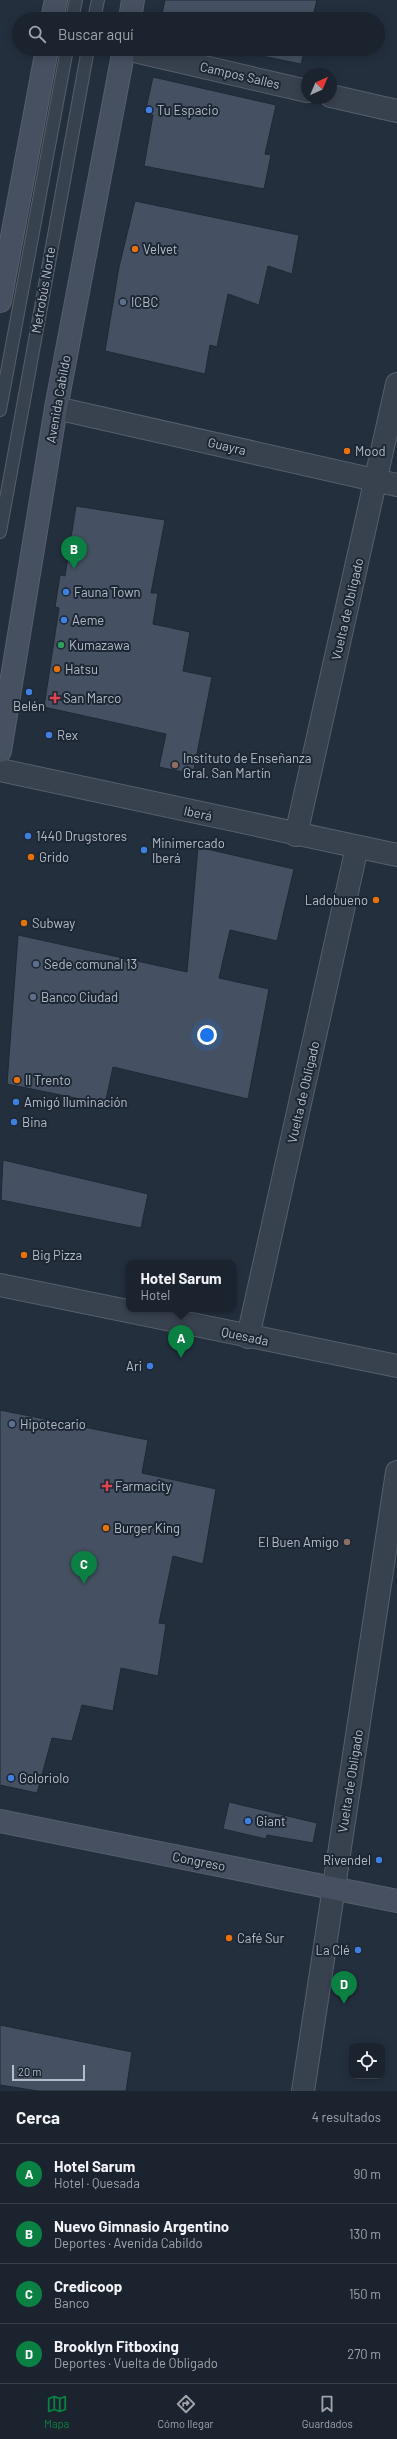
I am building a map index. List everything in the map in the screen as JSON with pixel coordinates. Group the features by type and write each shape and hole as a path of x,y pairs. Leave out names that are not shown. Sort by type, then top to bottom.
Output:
{"main road":[{"path":"53,12 56,0"},
{"path":"131,12 133,0"},
{"path":"0,301 46,56"},
{"name":"Avenida Cabildo","path":"0,751 56,408 124,56"},
{"name":"Congreso","path":"0,1821 397,1900"}],"street":[{"name":"Campos Salles","path":"156,56 301,89"},
{"path":"337,97 397,111"},
{"name":"Vuelta de Obligado","path":"296,835 397,384"},
{"name":"Guayra","path":"56,408 397,485"},
{"name":"Iberá","path":"0,770 397,856"},
{"name":"Vuelta de Obligado","path":"248,1336 357,847"},
{"name":"Quesada","path":"0,1284 126,1310"},
{"name":"Quesada","path":"134,1312 397,1366"},
{"name":"Vuelta de Obligado","path":"303,2091 397,1472"}],"lane":[{"path":"73,12 76,0"},
{"path":"95,12 98,0"},
{"name":"Metrobús Norte","path":"0,410 66,56"},
{"name":"Metrobús Norte","path":"0,532 72,126 87,56"}],"building":[{"path":"165,0 317,0 314,12 162,12"},
{"path":"262,56 303,56 301,64"},
{"path":"153,77 276,105 265,154 271,155 264,189 144,166 153,115 145,113"},
{"path":"135,201 299,235 292,274 268,266 259,305 228,294 217,347 210,345 205,374 105,351 119,267"},
{"path":"76,506 165,520 151,593 158,593 153,624 190,632 183,671 212,677 193,774 159,767 166,734 44,707 59,608 55,607 60,575 65,576"},
{"path":"198,847 294,869 277,941 230,930 219,978 269,989 248,1099 113,1067 105,1104 7,1084 18,935 187,972"},
{"path":"3,1160 148,1194 141,1228 1,1200"},
{"path":"0,1410 148,1440 142,1473 216,1489 203,1564 173,1556 159,1623 166,1624 158,1676 121,1668 113,1711 82,1705 72,1741 52,1738 37,1793 0,1785"},
{"path":"229,1802 317,1823 313,1843 267,1835 266,1839 223,1829"},
{"path":"0,2025 132,2052 126,2091 38,2091 0,2085"}],"place":[{"name":"Tu Espacio","path":"149,110"},
{"name":"Velvet","path":"135,249"},
{"name":"ICBC","path":"123,302"},
{"name":"Mood","path":"347,451"},
{"name":"Nuevo Gimnasio Argentino","path":"74,569"},
{"name":"Fauna Town","path":"66,592"},
{"name":"Aeme","path":"64,620"},
{"name":"Kumazawa","path":"61,645"},
{"name":"Hatsu","path":"57,669"},
{"name":"Belén","path":"29,692"},
{"name":"San Marco","path":"55,698"},
{"name":"Rex","path":"49,735"},
{"name":"Instituto de Enseñanza Gral. San Martín","path":"175,765"},
{"name":"1440 Drugstores","path":"28,836"},
{"name":"Minimercado Iberá","path":"144,850"},
{"name":"Grido","path":"31,857"},
{"name":"Ladobueno","path":"376,900"},
{"name":"Subway","path":"24,923"},
{"name":"Sede comunal 13","path":"36,964"},
{"name":"Banco Ciudad","path":"33,997"},
{"name":"Il Trento","path":"17,1080"},
{"name":"Amigó Iluminación","path":"16,1102"},
{"name":"Bina","path":"14,1122"},
{"name":"Big Pizza","path":"24,1255"},
{"name":"Hotel Sarum","path":"181,1358"},
{"name":"Ari","path":"150,1366"},
{"name":"Hipotecario","path":"12,1424"},
{"name":"Farmacity","path":"107,1486"},
{"name":"Burger King","path":"106,1528"},
{"name":"El Buen Amigo","path":"347,1542"},
{"name":"Credicoop","path":"84,1584"},
{"name":"Goloriolo","path":"11,1778"},
{"name":"Giant","path":"248,1821"},
{"name":"Rivendel","path":"379,1860"},
{"name":"Café Sur","path":"229,1938"},
{"name":"La Clé","path":"358,1950"},
{"name":"Brooklyn Fitboxing","path":"344,2004"}]}
